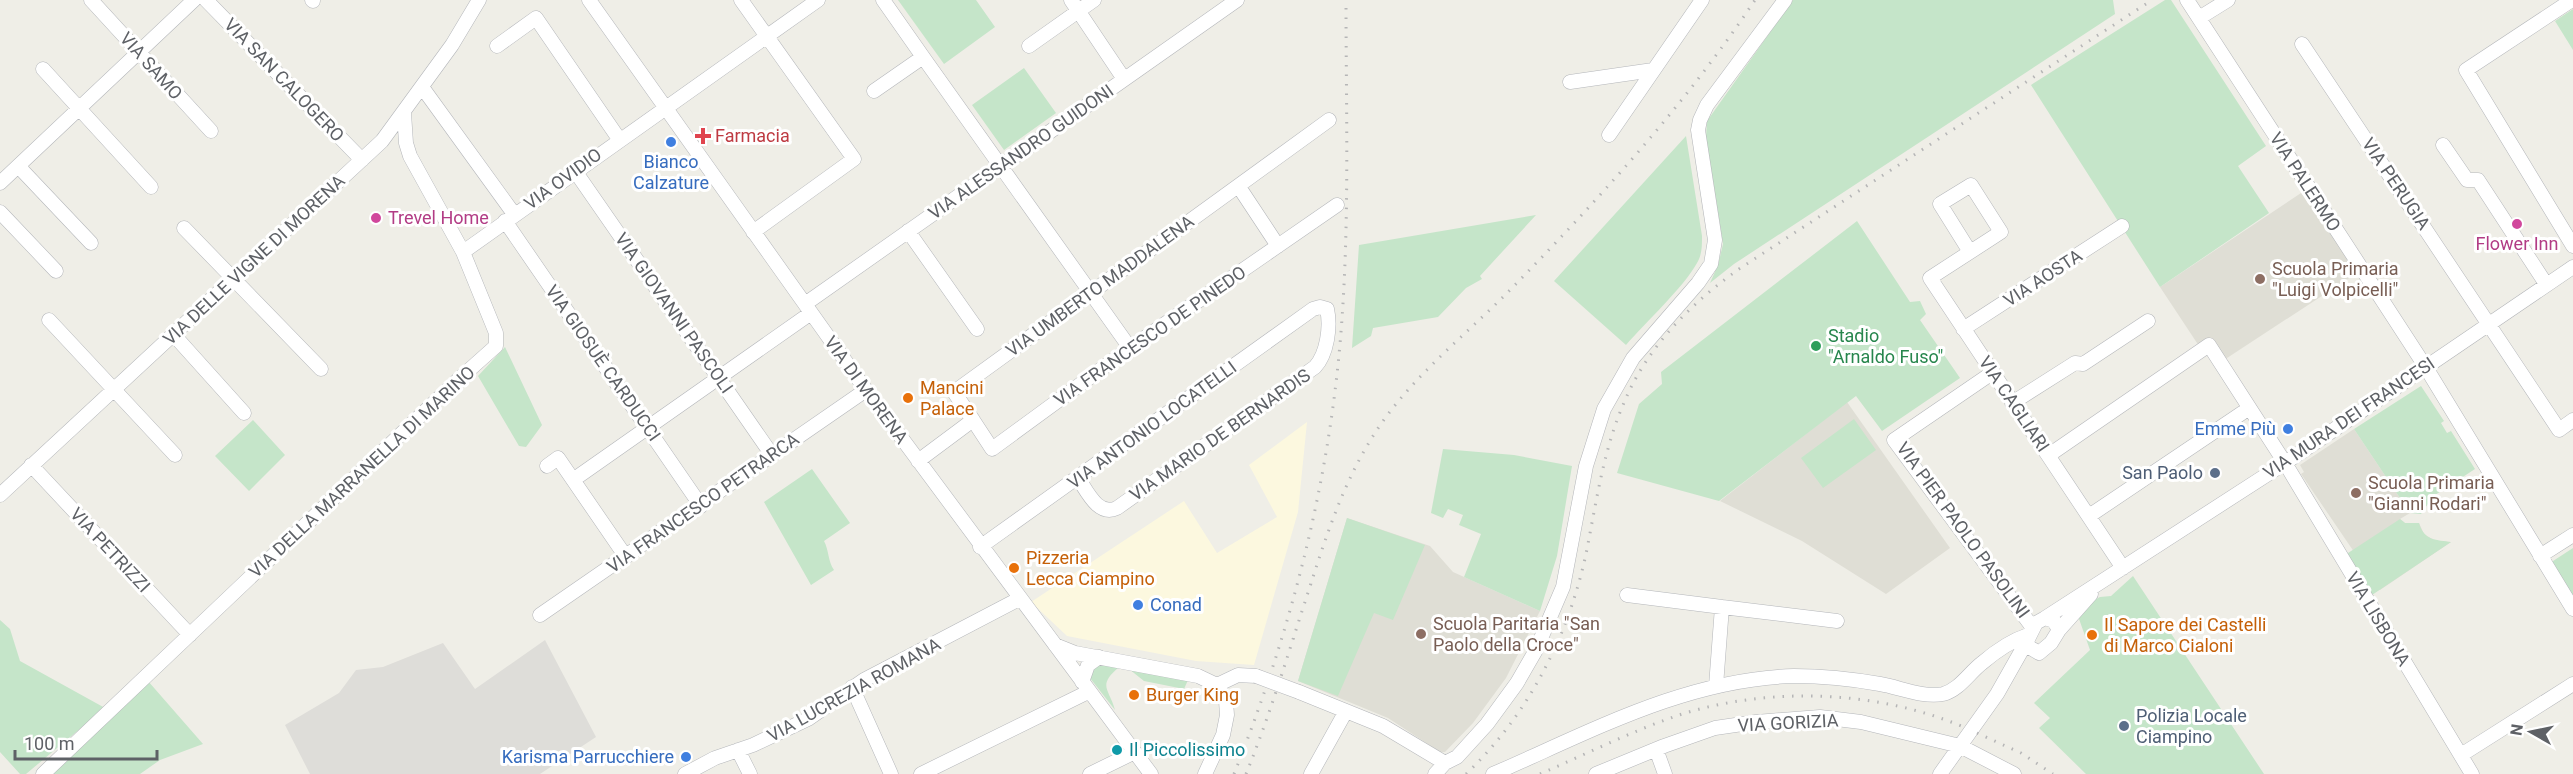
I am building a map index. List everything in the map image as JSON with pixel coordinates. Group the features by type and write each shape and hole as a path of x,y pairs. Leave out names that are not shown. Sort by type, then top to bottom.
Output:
{"street":[{"name":"VIA SAMO","path":"91,0 211,131"},
{"path":"0,183 194,0"},
{"name":"VIA SAN CALOGERO","path":"206,0 362,160"},
{"name":"VIA DELLE VIGNE DI MORENA","path":"0,495 386,137 458,37 479,0"},
{"name":"VIA DI MORENA","path":"589,0 866,390 980,547 1151,774"},
{"path":"741,0 854,159 753,232"},
{"name":"VIA OVIDIO","path":"462,252 818,0"},
{"path":"883,0 1130,348"},
{"path":"1029,46 1075,5 1094,0"},
{"name":"VIA ALESSANDRO GUIDONI","path":"573,480 720,377 908,231 1237,0"},
{"path":"1609,135 1702,0"},
{"path":"1435,774 1445,763 1457,757 1517,684 1554,612 1566,577 1586,466 1604,408 1638,351 1702,278 1711,264 1715,240 1698,134 1700,120 1707,105 1785,0"},
{"name":"VIA PALERMO","path":"2187,0 2425,366 2573,609"},
{"path":"2199,18 2228,0"},
{"path":"2572,0 2466,70 2573,246"},
{"path":"1075,5 1124,79"},
{"path":"497,46 536,18 619,139"},
{"name":"VIA PERUGIA","path":"2302,44 2559,429 2573,420"},
{"path":"874,91 923,57"},
{"path":"43,69 151,187"},
{"path":"1570,82 1653,70"},
{"name":"VIA GIOSUÈ CARDUCCI","path":"422,87 701,506"},
{"name":"VIA DELLA MARRANELLA DI MARINO","path":"43,774 459,378 494,349 497,340 496,333 462,252 410,156 406,143 404,113"},
{"name":"VIA UMBERTO MADDALENA","path":"973,420 954,392 1329,120"},
{"path":"2443,145 2467,180 2478,180 2546,284"},
{"path":"19,167 91,243"},
{"name":"VIA GIOVANNI PASCOLI","path":"575,171 772,455"},
{"name":"VIA CAGLIARI","path":"1970,252 1940,204 1971,185 2001,232 1930,278 2123,568"},
{"path":"1239,187 1278,246"},
{"name":"VIA FRANCESCO DE PINEDO","path":"973,420 992,449 1130,348 1337,204"},
{"path":"0,212 56,271"},
{"name":"VIA AOSTA","path":"1963,329 2122,226"},
{"path":"184,228 321,369"},
{"path":"908,231 977,329"},
{"name":"VIA MURA DEI FRANCESI","path":"1493,774 1658,704 1716,686 1765,678 1815,676 1858,680 1938,694 1956,687 1984,661 2008,643 2029,635 2045,618 2067,602 2285,463 2573,267"},
{"name":"VIA MARIO DE BERNARDIS","path":"1078,478 1100,508 1110,511 1117,508 1315,367 1325,347 1328,313 1324,307"},
{"name":"VIA ANTONIO LOCATELLI","path":"980,547 1313,309 1324,307"},
{"path":"49,320 175,455"},
{"path":"2012,403 2075,363 2083,364 2148,321"},
{"path":"173,334 244,413"},
{"name":"VIA LISBONA","path":"2049,455 2209,345 2285,463 2472,774"},
{"name":"VIA PIER PAOLO PASOLINI","path":"1992,373 1894,440 2029,635"},
{"name":"VIA FRANCESCO PETRARCA","path":"540,615 866,390"},
{"path":"2089,516 2242,412"},
{"path":"918,461 973,420"},
{"path":"547,466 558,458 626,557"},
{"name":"VIA PETRIZZI","path":"31,465 190,635"},
{"path":"2540,556 2573,536"},
{"name":"VIA MURA DEI FRANCESI","path":"1998,693 2020,668 2051,643 2058,630 2087,597 2123,568"},
{"path":"1627,595 1837,621"},
{"name":"VIA LUCREZIA ROMANA","path":"686,774 721,755 738,750 814,716 852,687 1019,599"},
{"path":"1716,686 1722,607"},
{"path":"2045,618 2054,621 2058,630"},
{"path":"2029,635 2029,647 2039,653"},
{"path":"1940,774 1998,693 2029,635"},
{"path":"1053,644 1071,652 1200,676 1217,685 1226,698 1227,716 1222,738 1205,774"},
{"path":"921,774 1085,687 1088,665 1099,657"},
{"path":"1217,685 1238,675 1256,676 1395,732 1445,763"},
{"path":"2461,755 2573,684"},
{"path":"852,687 891,774"},
{"path":"1311,774 1346,711"},
{"name":"VIA GORIZIA","path":"1596,774 1656,748 1725,726 1820,717 1861,722 1960,746 2014,774"},
{"path":"1656,748 1665,774"},
{"path":"738,750 750,774"},
{"path":"1090,774 1135,752"}],"shaded area":[{"name":"Scuola Primaria \"Luigi Volpicelli\"","path":"2307,189 2360,271 2224,360 2211,338 2199,346 2160,287"},
{"path":"1847,402 1950,548 1886,594 1802,541 1720,501"},
{"path":"1307,422 1298,512 1254,665 1196,661 1067,636 1031,602 1184,501 1217,553 1277,517 1249,465"},
{"name":"Scuola Primaria \"Gianni Rodari\"","path":"2354,429 2410,513 2400,519 2405,523 2419,523 2424,534 2435,541 2451,542 2380,590 2301,474 2304,472 2300,465"},
{"name":"Scuola Paritaria \"San Paolo della Croce\"","path":"1347,518 1430,546 1453,572 1540,611 1506,678 1473,723 1445,752 1440,752 1388,718 1298,681"},
{"path":"545,640 596,737 540,774 310,774 285,725 339,693 356,670 383,667 443,643 475,689"}],"green space":[{"path":"898,0 976,0 995,27 944,64"},
{"path":"1793,0 2113,0 2115,14 1734,264 1710,283 1718,265 1723,244 1706,137 1707,121"},
{"path":"2165,0 2171,0 2266,146 2238,166 2269,213 2160,287 2031,85"},
{"path":"2573,9 2573,50 2555,21"},
{"path":"1024,68 1056,113 1004,150 972,105"},
{"path":"1686,136 1702,236 1700,257 1683,283 1626,345 1554,281"},
{"path":"1536,215 1480,276 1482,279 1466,288 1438,317 1373,328 1371,336 1352,348 1359,245"},
{"name":"Stadio \"Arnaldo Fuso\"","path":"1857,221 1910,302 1920,301 1926,314 1920,320 1960,378 1882,431 1856,396 1719,501 1617,473 1639,404 1662,384 1661,372"},
{"path":"505,347 542,425 526,447 519,446 478,376"},
{"path":"2421,386 2444,421 2441,423 2447,433 2451,431 2475,469 2429,499 2430,501 2421,514 2410,513 2354,429"},
{"path":"1854,419 1876,450 1823,488 1801,458"},
{"path":"253,420 285,455 249,491 215,456"},
{"path":"1443,449 1514,455 1572,466 1557,556 1540,611 1464,577 1481,534 1459,525 1463,515 1448,509 1443,518 1431,513"},
{"path":"812,469 850,523 824,541 834,570 811,585 764,502"},
{"path":"1347,518 1425,545 1393,620 1374,613 1338,696 1298,681"},
{"path":"2400,519 2405,523 2419,523 2424,533 2432,539 2451,542 2372,595 2345,555"},
{"path":"2573,548 2573,599 2550,563"},
{"path":"2133,576 2264,774 2086,774 2039,728 2050,718 2034,703 2090,650 2078,616 2090,602 2100,597 2111,596"},
{"path":"0,620 10,629 20,661 105,708 26,774 20,774 0,752"},
{"path":"1098,664 1119,667 1106,683 1115,710 1090,678 1090,670"},
{"path":"1129,669 1188,680 1184,689 1144,681"},
{"path":"148,681 203,744 160,760 140,774 49,774"}],"railway":[{"path":"1234,774 1272,669 1303,563 1326,454 1334,399 1345,258 1346,0"},
{"path":"1246,774 1269,713 1338,505 1356,465 1381,423 1415,382 1511,289 1640,150 1700,77 1755,0"},
{"path":"1466,774 1508,726 1543,673 1556,645 1578,585 1601,478 1616,423 1644,365 1671,329 1703,297 1739,269 2152,0"},
{"path":"1540,774 1661,721 1714,706 1750,699 1824,696 1861,700 1932,715 1966,728"},
{"path":"1977,733 2021,753 2053,774"}],"place":[{"name":"Farmacia","path":"703,136"},
{"name":"Bianco Calzature","path":"671,142"},
{"name":"Trevel Home","path":"376,218"},
{"name":"Flower Inn","path":"2517,224"},
{"name":"Scuola Primaria \"Luigi Volpicelli\"","path":"2260,279"},
{"name":"Stadio \"Arnaldo Fuso\"","path":"1816,346"},
{"name":"Mancini Palace","path":"908,398"},
{"name":"Emme Più","path":"2288,429"},
{"name":"San Paolo","path":"2215,473"},
{"name":"Scuola Primaria \"Gianni Rodari\"","path":"2356,493"},
{"name":"Pizzeria Lecca Ciampino","path":"1014,568"},
{"name":"Conad","path":"1138,605"},
{"name":"Scuola Paritaria \"San Paolo della Croce\"","path":"1421,634"},
{"name":"Il Sapore dei Castelli di Marco Cialoni","path":"2092,635"},
{"name":"Burger King","path":"1134,695"},
{"name":"Polizia Locale Ciampino","path":"2124,726"},
{"name":"Il Piccolissimo","path":"1117,750"},
{"name":"Karisma Parrucchiere","path":"686,757"}]}
